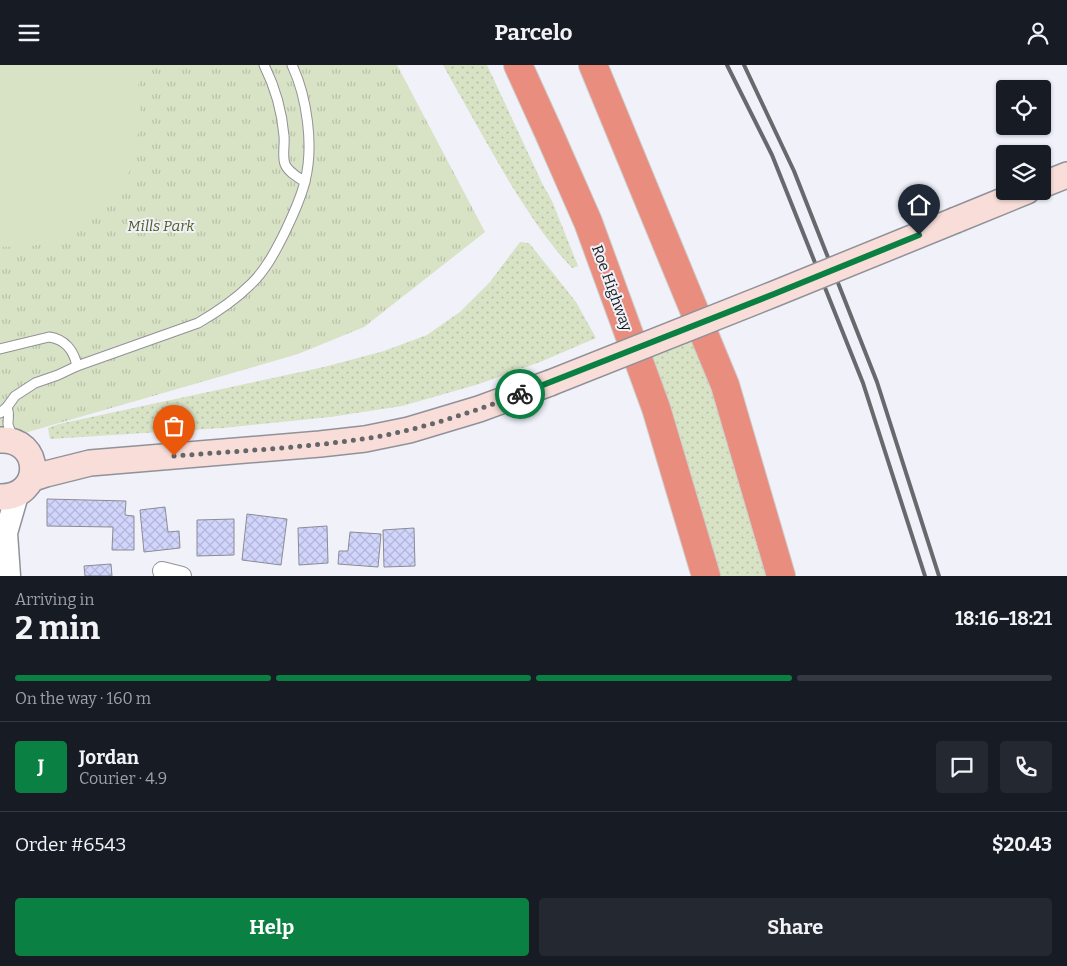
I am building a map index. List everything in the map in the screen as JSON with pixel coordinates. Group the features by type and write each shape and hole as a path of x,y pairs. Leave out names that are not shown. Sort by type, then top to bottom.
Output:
{"highway":[{"name":"Roe Highway","path":"518,65 588,222 656,409 706,576"},
{"path":"592,65 725,385 781,576"}],"main road":[{"path":"1051,181 1067,175"},
{"path":"16,490 46,474 90,463 365,439 409,430 471,412 550,383 1005,200"},
{"path":"15,445 90,463"},
{"path":"15,445 32,462 33,471 16,490"}],"street":[{"path":"9,576 3,525 16,490"},
{"path":"162,571 182,576"}],"lane":[{"path":"264,65 271,78 282,119 284,163 293,174 305,182"},
{"path":"15,445 8,423 10,414 3,410 15,396 35,383 77,366 198,323 232,302 252,283 268,263 293,215 305,182 309,162 310,139 304,103 292,65"},
{"path":"0,349 49,337 56,338 66,345 75,356 77,366"}],"green space":[{"name":"Mills Park","path":"0,65 397,65 485,232 364,327 298,354 21,434 0,436"},
{"path":"0,65 137,65 141,116 133,166 112,199 95,216 76,231 55,240 32,246 0,247"},
{"path":"443,65 487,65 552,201 578,266 572,268 556,249 513,188"},
{"path":"520,242 529,243 576,302 596,338 540,362 479,384 402,406 330,417 223,428 50,439 48,428 59,424 324,367 384,351 427,335 460,312 490,282"},
{"path":"699,338 769,576 718,576 649,358"}],"building":[{"path":"47,499 126,501 125,515 134,516 134,550 112,550 113,527 47,526"},
{"path":"165,507 168,532 179,531 180,548 144,552 140,510"},
{"path":"247,514 287,519 281,565 242,560"},
{"path":"234,519 234,555 197,556 197,520"},
{"path":"327,526 328,563 299,565 298,528"},
{"path":"414,528 415,566 384,567 383,530"},
{"path":"350,532 381,534 378,567 338,564 339,551 348,551"},
{"path":"111,564 112,576 85,576 84,566"}],"railway":[{"path":"727,65 772,155 863,383 925,576"},
{"path":"744,65 794,171 877,382 939,576"}],"way so far":[{"path":"174,456 365,439 409,430 444,420 520,394"}],"route":[{"path":"520,394 919,235"}]}
